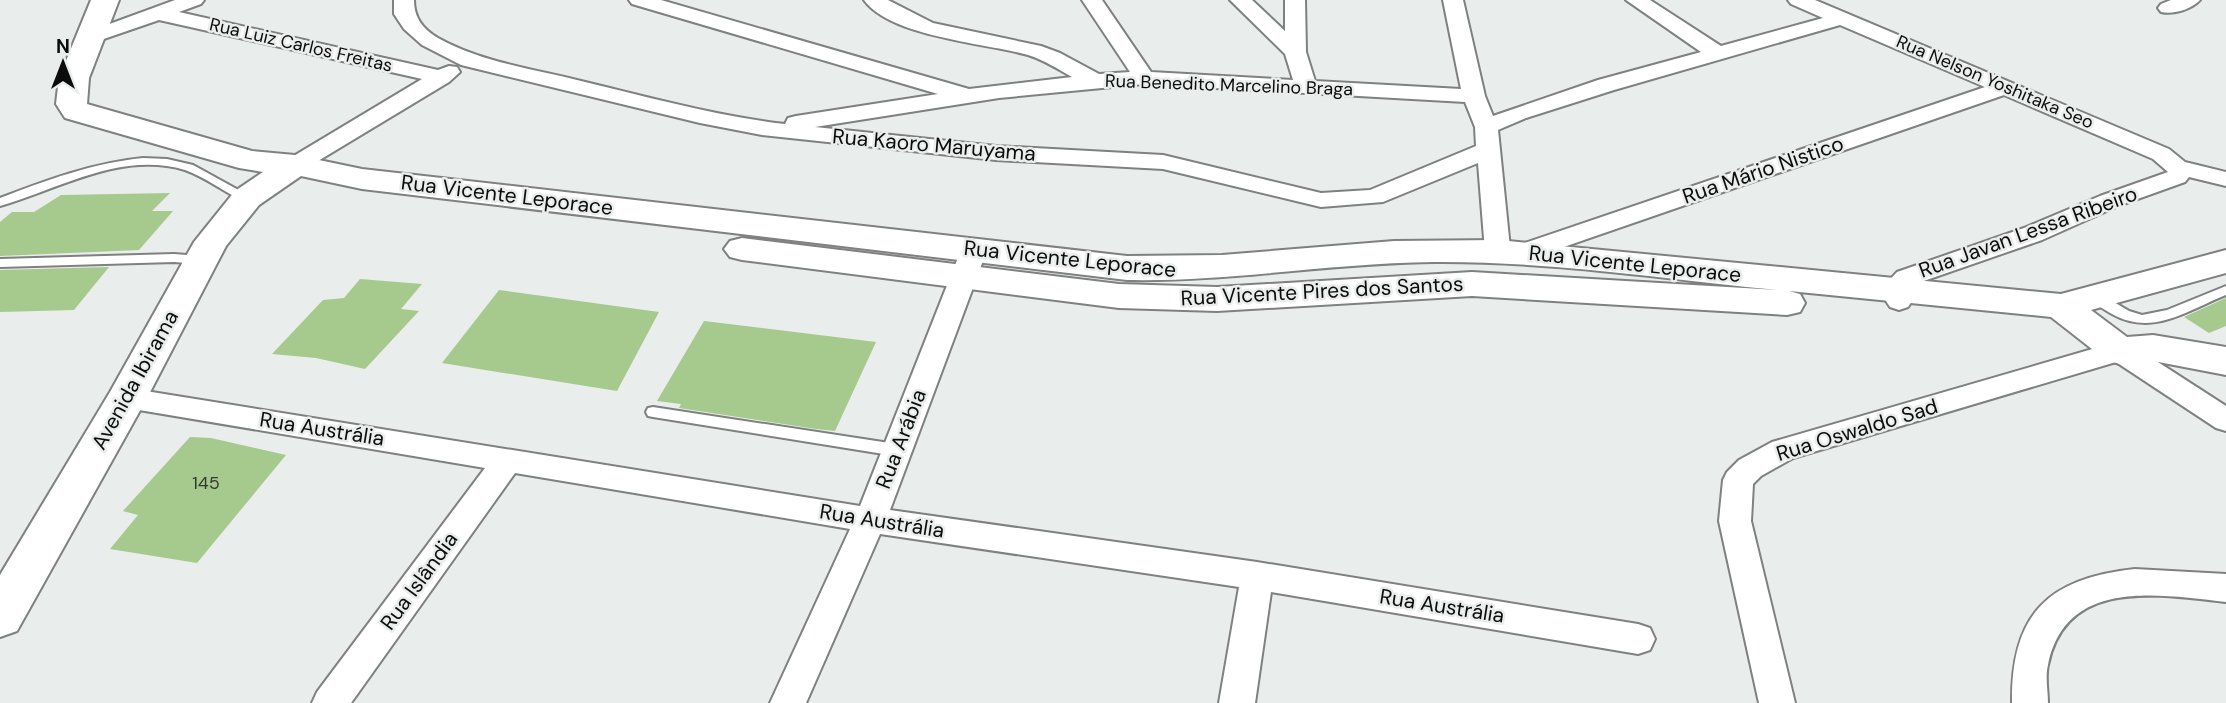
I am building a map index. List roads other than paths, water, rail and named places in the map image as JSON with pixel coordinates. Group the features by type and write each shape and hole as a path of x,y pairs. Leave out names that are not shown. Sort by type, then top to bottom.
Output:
{"main road":[{"path":"105,0 74,78 71,104 76,111 267,175"},
{"name":"Avenida Ibirama","path":"0,617 127,398 200,260 211,242 267,175"},
{"name":"Rua Vicente Pires dos Santos","path":"267,175 352,196 968,264 1119,296 1186,298 1472,284 1765,290 1847,299 1897,296 2090,310"},
{"name":"Rua Vicente Leporace","path":"968,264 1193,270 1378,253 1509,252 1765,290"},
{"path":"2222,273 2175,276 2152,295 2090,310 2120,351 2152,348 2226,361"}],"street":[{"path":"92,37 194,0"},
{"name":"Rua Kaoro Maruyama","path":"404,0 404,14 429,41 469,60 700,116 762,128 996,153 1163,162 1321,200 1345,201 1374,197 1487,139"},
{"path":"639,0 969,96"},
{"name":"Rua Benedito Marcelino Braga","path":"874,0 927,28 1034,50 1053,57 1095,81 1144,78 1474,96"},
{"path":"1092,0 1144,78"},
{"path":"1240,0 1295,52"},
{"path":"1453,0 1474,96 1487,139 1509,252"},
{"path":"1636,0 1716,52"},
{"name":"Rua Nelson Yoshitaka Seo","path":"1798,0 2161,155 2177,172"},
{"path":"2168,8 2190,0"},
{"path":"1266,24 1278,24 1295,9"},
{"path":"1295,9 1295,52 1305,85"},
{"name":"Rua Luiz Carlos Freitas","path":"161,14 440,77"},
{"path":"1487,139 1553,101 1716,52 1844,18"},
{"path":"267,175 469,60"},
{"path":"762,128 969,96 1095,81"},
{"name":"Rua Mário Nistico","path":"1509,252 2007,87"},
{"path":"2177,172 2226,179"},
{"name":"Rua Javan Lessa Ribeiro","path":"1897,296 1900,282 1906,278 2033,234 2177,172"},
{"name":"Rua Arábia","path":"788,703 870,520 968,264"},
{"path":"2120,351 2226,420"},
{"name":"Rua Oswaldo Sad","path":"1777,703 1735,521 1738,480 1749,468 1783,450 2120,351"},
{"name":"Rua Austrália","path":"127,398 870,520 1257,576 1638,639"},
{"name":"Rua Islândia","path":"330,703 509,459"},
{"path":"1237,703 1257,576"},
{"path":"2030,703 2030,666 2042,629 2068,600 2100,585 2128,581 2226,588"}],"lane":[{"path":"0,202 110,165 148,161 267,175"},
{"path":"0,263 174,258 200,260"},
{"path":"2090,310 2143,320 2164,316 2222,273"},
{"path":"653,412 897,450"}]}
